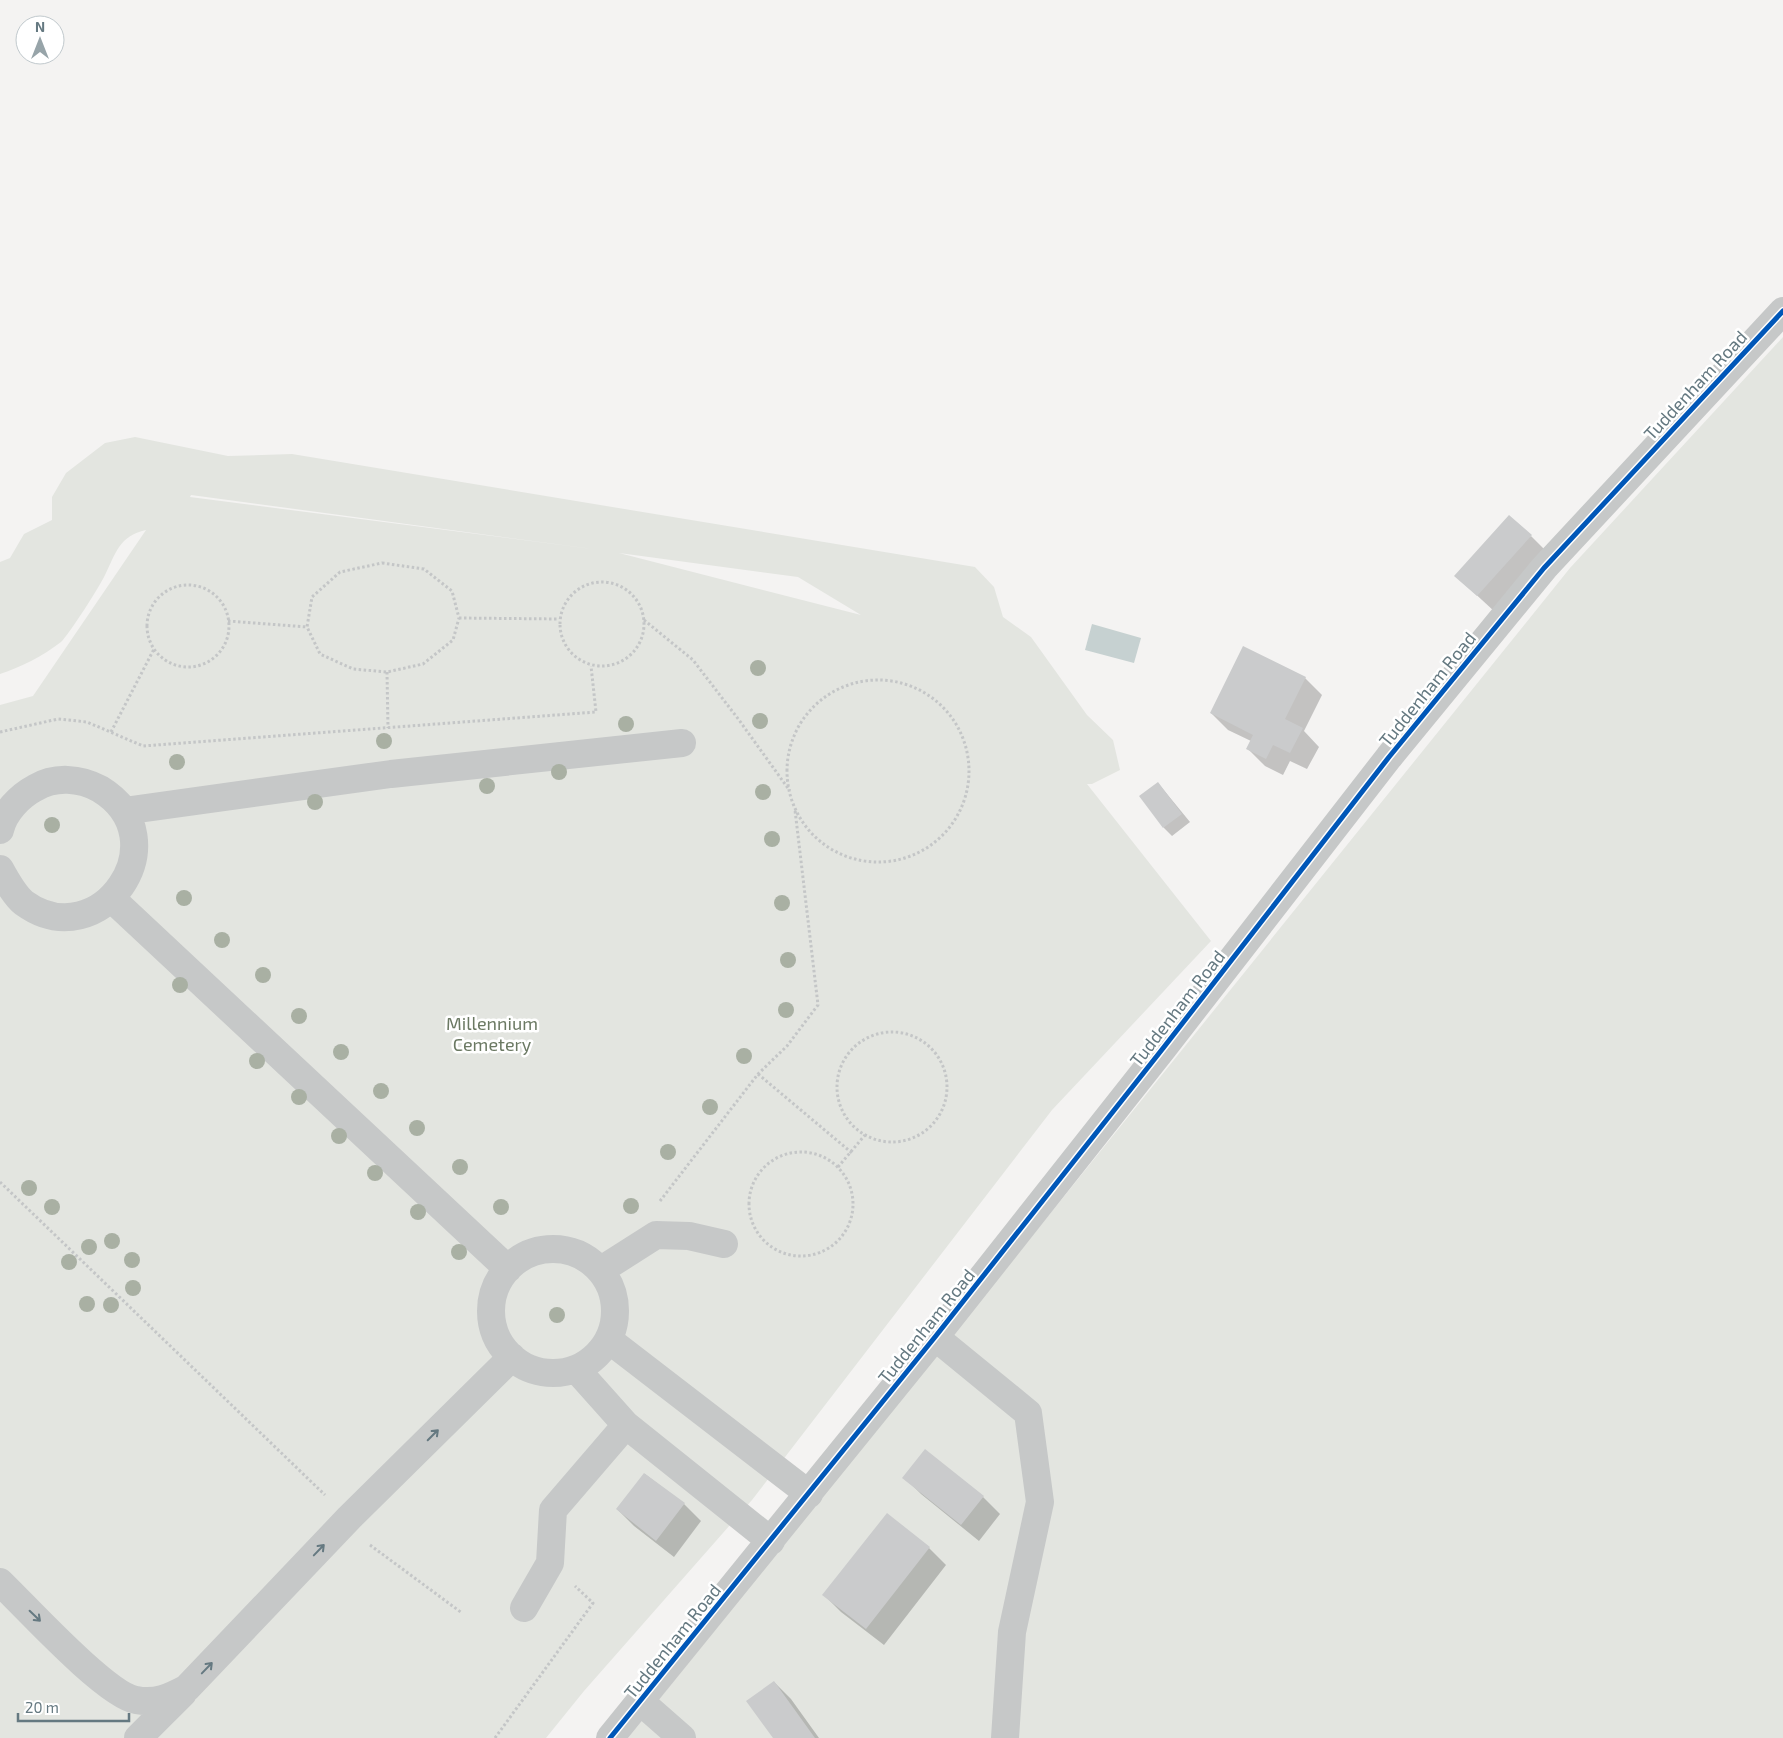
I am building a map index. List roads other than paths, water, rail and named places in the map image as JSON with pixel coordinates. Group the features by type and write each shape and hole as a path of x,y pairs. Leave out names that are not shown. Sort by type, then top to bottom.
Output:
{"street":[{"name":"Tuddenham Road","path":"610,1738 935,1337 1164,1048 1389,757 1544,568 1783,311"},
{"path":"124,810 392,774 682,743"},
{"path":"0,830 2,822 22,794 44,783 67,779 91,784 111,796 124,810 133,833 134,857 127,880 112,899 92,912 68,917 44,914 23,902 2,877"},
{"path":"112,899 508,1269"},
{"path":"601,1270 656,1235 689,1236 724,1244"},
{"path":"543,1250 564,1250 585,1257 601,1270 612,1289 616,1310 609,1340 595,1357 576,1369 555,1373 534,1370 512,1357 504,1349 494,1330 492,1319 493,1297 501,1278 508,1269 525,1256 543,1250"},
{"path":"935,1337 1028,1413 1040,1502 1012,1632 1005,1738"},
{"path":"609,1340 809,1494"},
{"path":"138,1738 346,1522 512,1357"},
{"path":"576,1369 626,1424 771,1541"},
{"path":"524,1608 550,1563 554,1510 626,1424"},
{"path":"0,1582 107,1686 135,1700 163,1700 187,1688"},
{"path":"641,1702 682,1738"}],"park label":[{"name":"Millennium Cemetery","path":"492,1033"}]}
